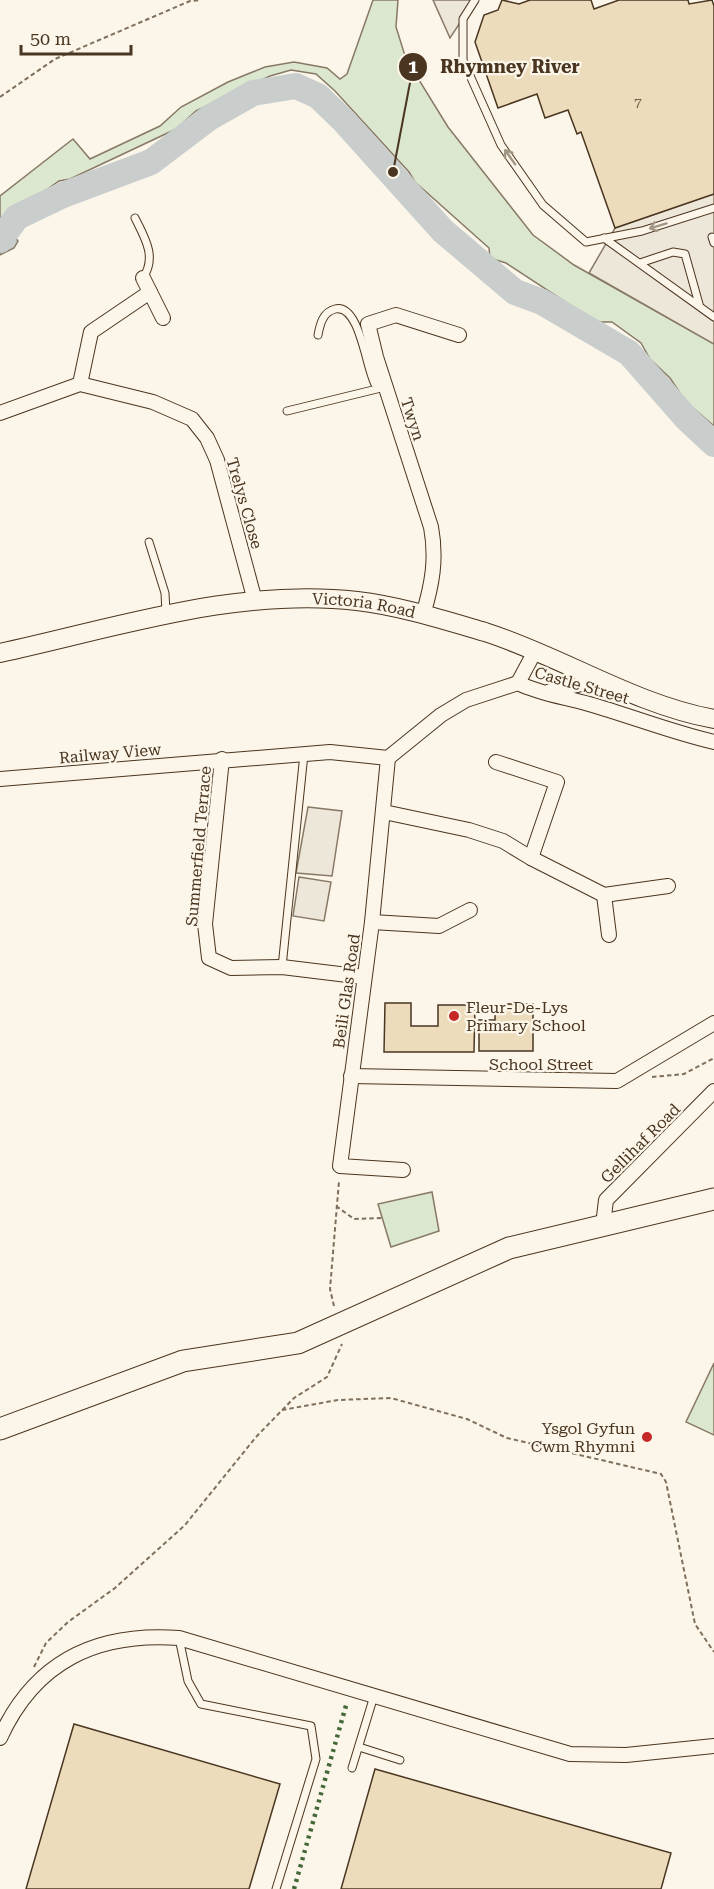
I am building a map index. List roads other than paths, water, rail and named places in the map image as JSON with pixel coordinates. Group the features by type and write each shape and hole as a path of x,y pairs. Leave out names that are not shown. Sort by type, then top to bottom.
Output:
{"main road":[{"name":"Victoria Road","path":"0,653 166,615 255,601 310,598 358,601 423,615 488,633 662,704 714,720"},
{"path":"0,1429 183,1361 298,1343 509,1248 714,1199"}],"street":[{"path":"143,278 163,318"},
{"path":"0,413 80,384 90,332 150,292"},
{"name":"Twyn","path":"423,615 433,580 435,549 431,527 385,387 368,324 396,315 459,335"},
{"name":"Trelys Close","path":"80,384 153,402 192,419 207,438 217,459 255,601"},
{"path":"518,682 534,652"},
{"path":"545,693 600,680"},
{"name":"Castle Street","path":"388,758 441,715 466,700 518,682 545,693 630,716 676,733 714,742"},
{"name":"Railway View","path":"0,779 222,759 330,752 388,758"},
{"name":"Beili Glas Road","path":"388,758 372,922 340,1166 404,1170"},
{"name":"Summerfield Terrace","path":"222,759 205,924 209,958 231,968 282,967 364,977"},
{"path":"496,762 556,782 531,858"},
{"path":"384,812 469,830 503,841 604,895 668,886"},
{"path":"604,895 609,935"},
{"path":"372,922 439,926 470,910"},
{"name":"School Street","path":"351,1076 616,1081 714,1023"},
{"name":"Gellihaf Road","path":"603,1225 606,1200 714,1091"},
{"path":"0,1738 12,1712 27,1693 70,1657 96,1645 149,1636 178,1638 570,1754 626,1755 714,1746"}],"lane":[{"path":"475,0 463,19 463,60 501,145 543,205 586,242 642,231 714,208"},
{"path":"135,218 146,240 151,258 150,267 143,278"},
{"path":"604,238 699,304 714,317"},
{"path":"640,263 673,252 685,254 699,304"},
{"path":"318,335 320,324 327,314 333,310 344,310 356,322 370,375 375,384 385,387"},
{"path":"287,411 385,387"},
{"path":"148,542 165,594 166,615"},
{"path":"282,967 304,754"},
{"path":"178,1638 188,1681 201,1704 310,1726 316,1759 276,1889"},
{"path":"352,1768 374,1696"},
{"path":"359,1747 400,1760"}],"waterway":[{"path":"0,240 17,217 63,195 151,162 209,118 253,93 296,86 318,96 344,121 443,231 515,292 542,302 629,353 687,419 714,444"}],"place":[{"name":"Rhymney River","path":"393,172"},
{"name":"Fleur-De-Lys Primary School","path":"454,1016"},
{"name":"Ysgol Gyfun Cwm Rhymni","path":"647,1437"}]}
